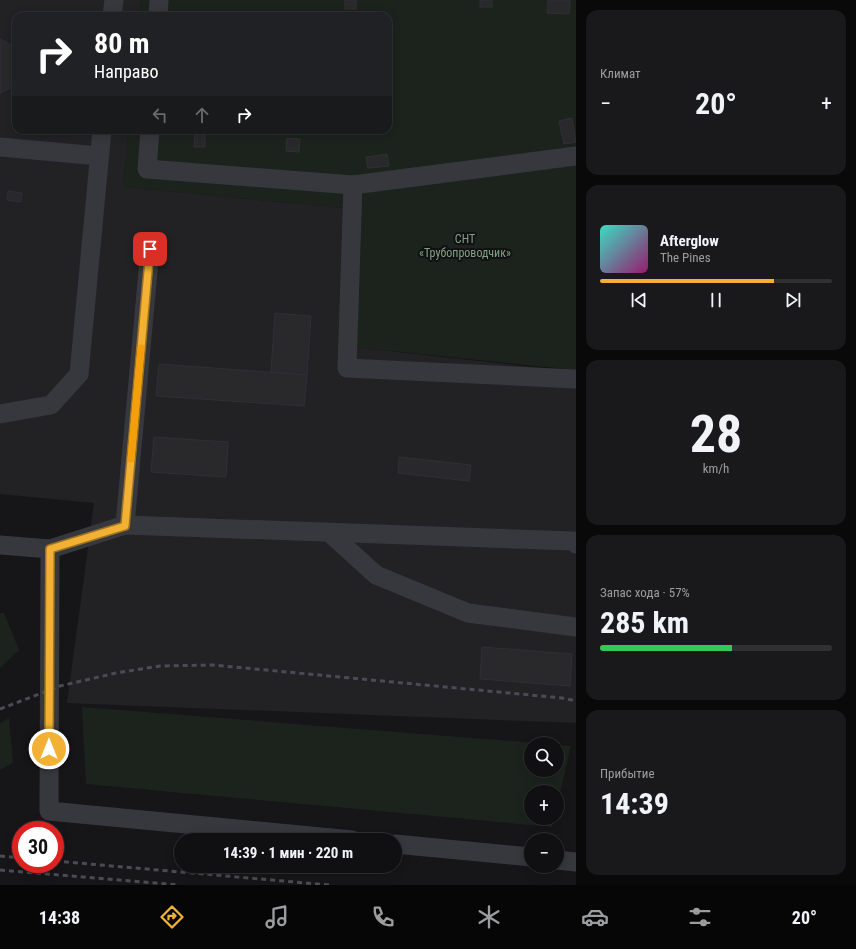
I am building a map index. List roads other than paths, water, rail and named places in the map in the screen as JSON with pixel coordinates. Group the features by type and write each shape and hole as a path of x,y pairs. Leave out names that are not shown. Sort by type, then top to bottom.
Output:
{"street":[{"path":"112,12 114,0"},
{"path":"158,12 159,0"},
{"path":"0,414 51,405 79,374 102,134"},
{"path":"150,134 147,170 353,185 576,156"},
{"path":"0,147 99,156"},
{"path":"353,185 347,368 576,379"},
{"path":"125,526 150,249"},
{"path":"0,545 50,549 125,526 331,534 573,540 576,544"},
{"path":"331,534 376,575 468,613 576,627"},
{"path":"50,549 49,811 279,833"},
{"path":"402,845 524,856"},
{"path":"564,861 576,862"}],"railway":[{"path":"0,709 60,686 116,673 160,666 213,665 562,698 576,701"},
{"path":"0,856 12,857"},
{"path":"64,862 329,885"},
{"path":"0,870 178,885"}],"park label":[{"name":"СНТ «Трубопроводчик»","path":"465,246"}]}
